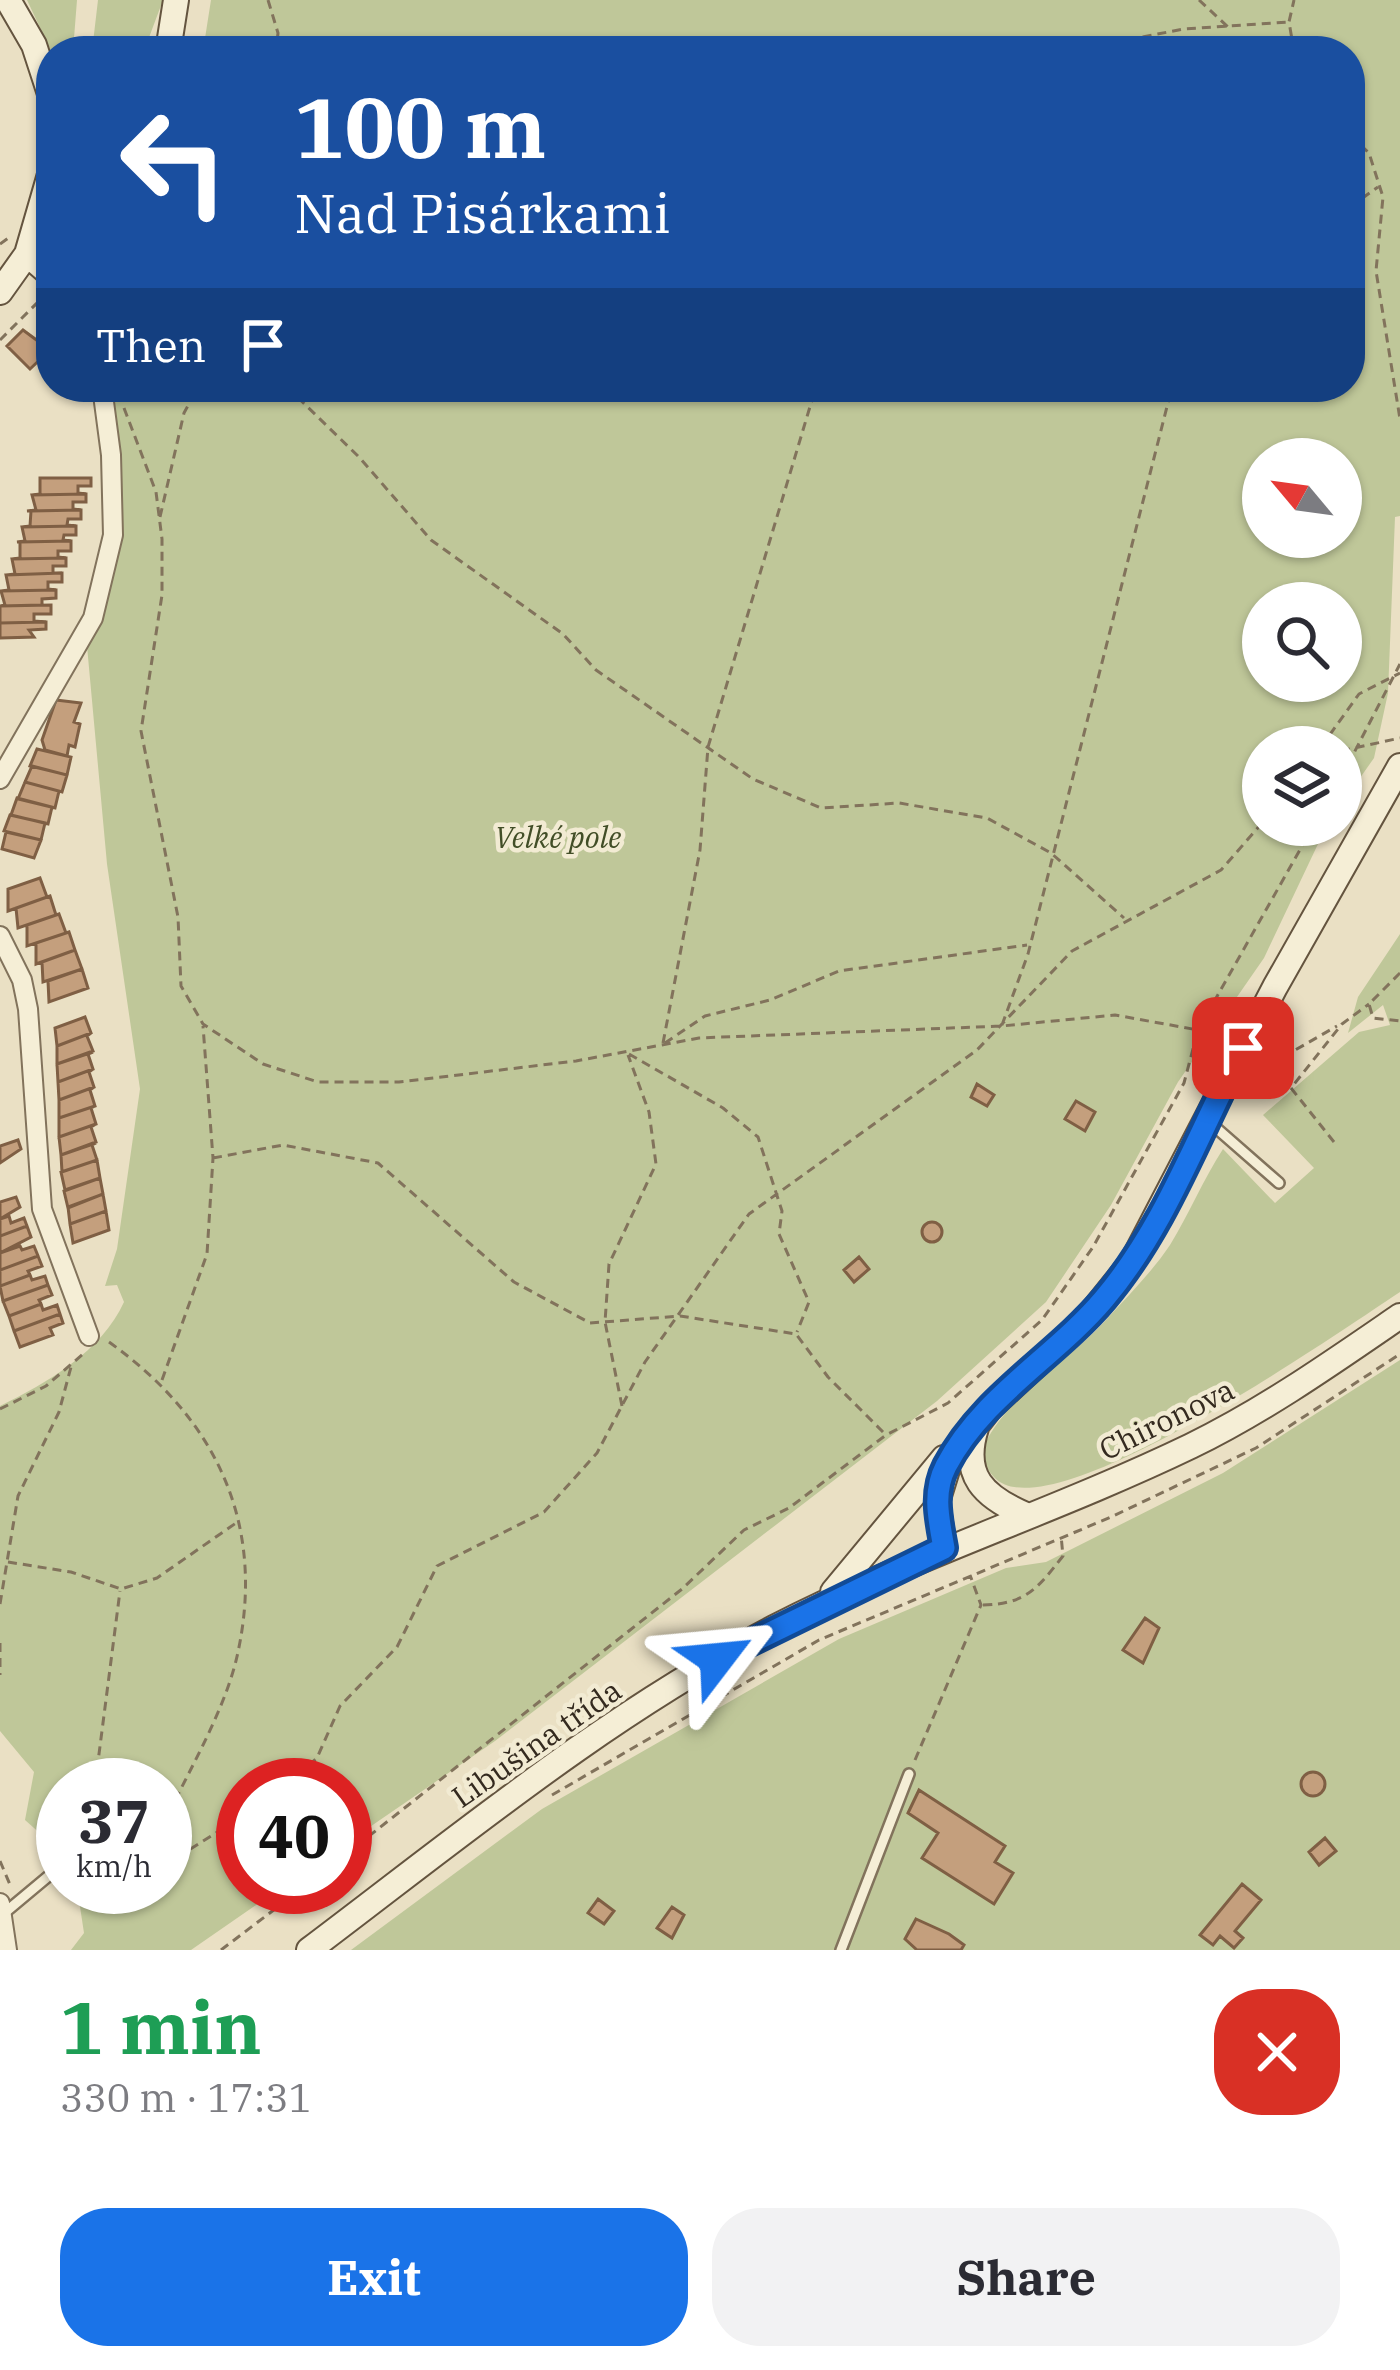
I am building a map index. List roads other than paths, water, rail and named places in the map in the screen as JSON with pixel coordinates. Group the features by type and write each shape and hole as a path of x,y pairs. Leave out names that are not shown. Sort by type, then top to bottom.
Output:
{"street":[{"path":"8,0 36,51"},
{"path":"170,36 176,0"},
{"path":"0,292 27,254 36,223"},
{"path":"27,254 36,262"},
{"path":"0,778 93,618 113,535 111,455 103,402"},
{"path":"818,1606 849,1578 978,1421 1068,1337 1119,1281 1155,1223 1227,1078 1400,766"},
{"path":"0,936 22,980 28,1009 42,1209 88,1342"},
{"name":"Chironova","path":"944,1548 1219,1432 1400,1316"},
{"path":"978,1421 970,1455 974,1479 990,1497 1026,1515"},
{"path":"944,1548 937,1502 940,1480 978,1421"},
{"name":"Libušina třída","path":"321,1947 342,1925 604,1731 717,1659 944,1548"},
{"path":"6,1908 7,1950"}],"lane":[{"path":"1207,1120 1279,1183"},
{"path":"841,1950 909,1774"},
{"path":"6,1908 36,1885"}],"park label":[{"name":"Velké pole","path":"558,838"}]}
